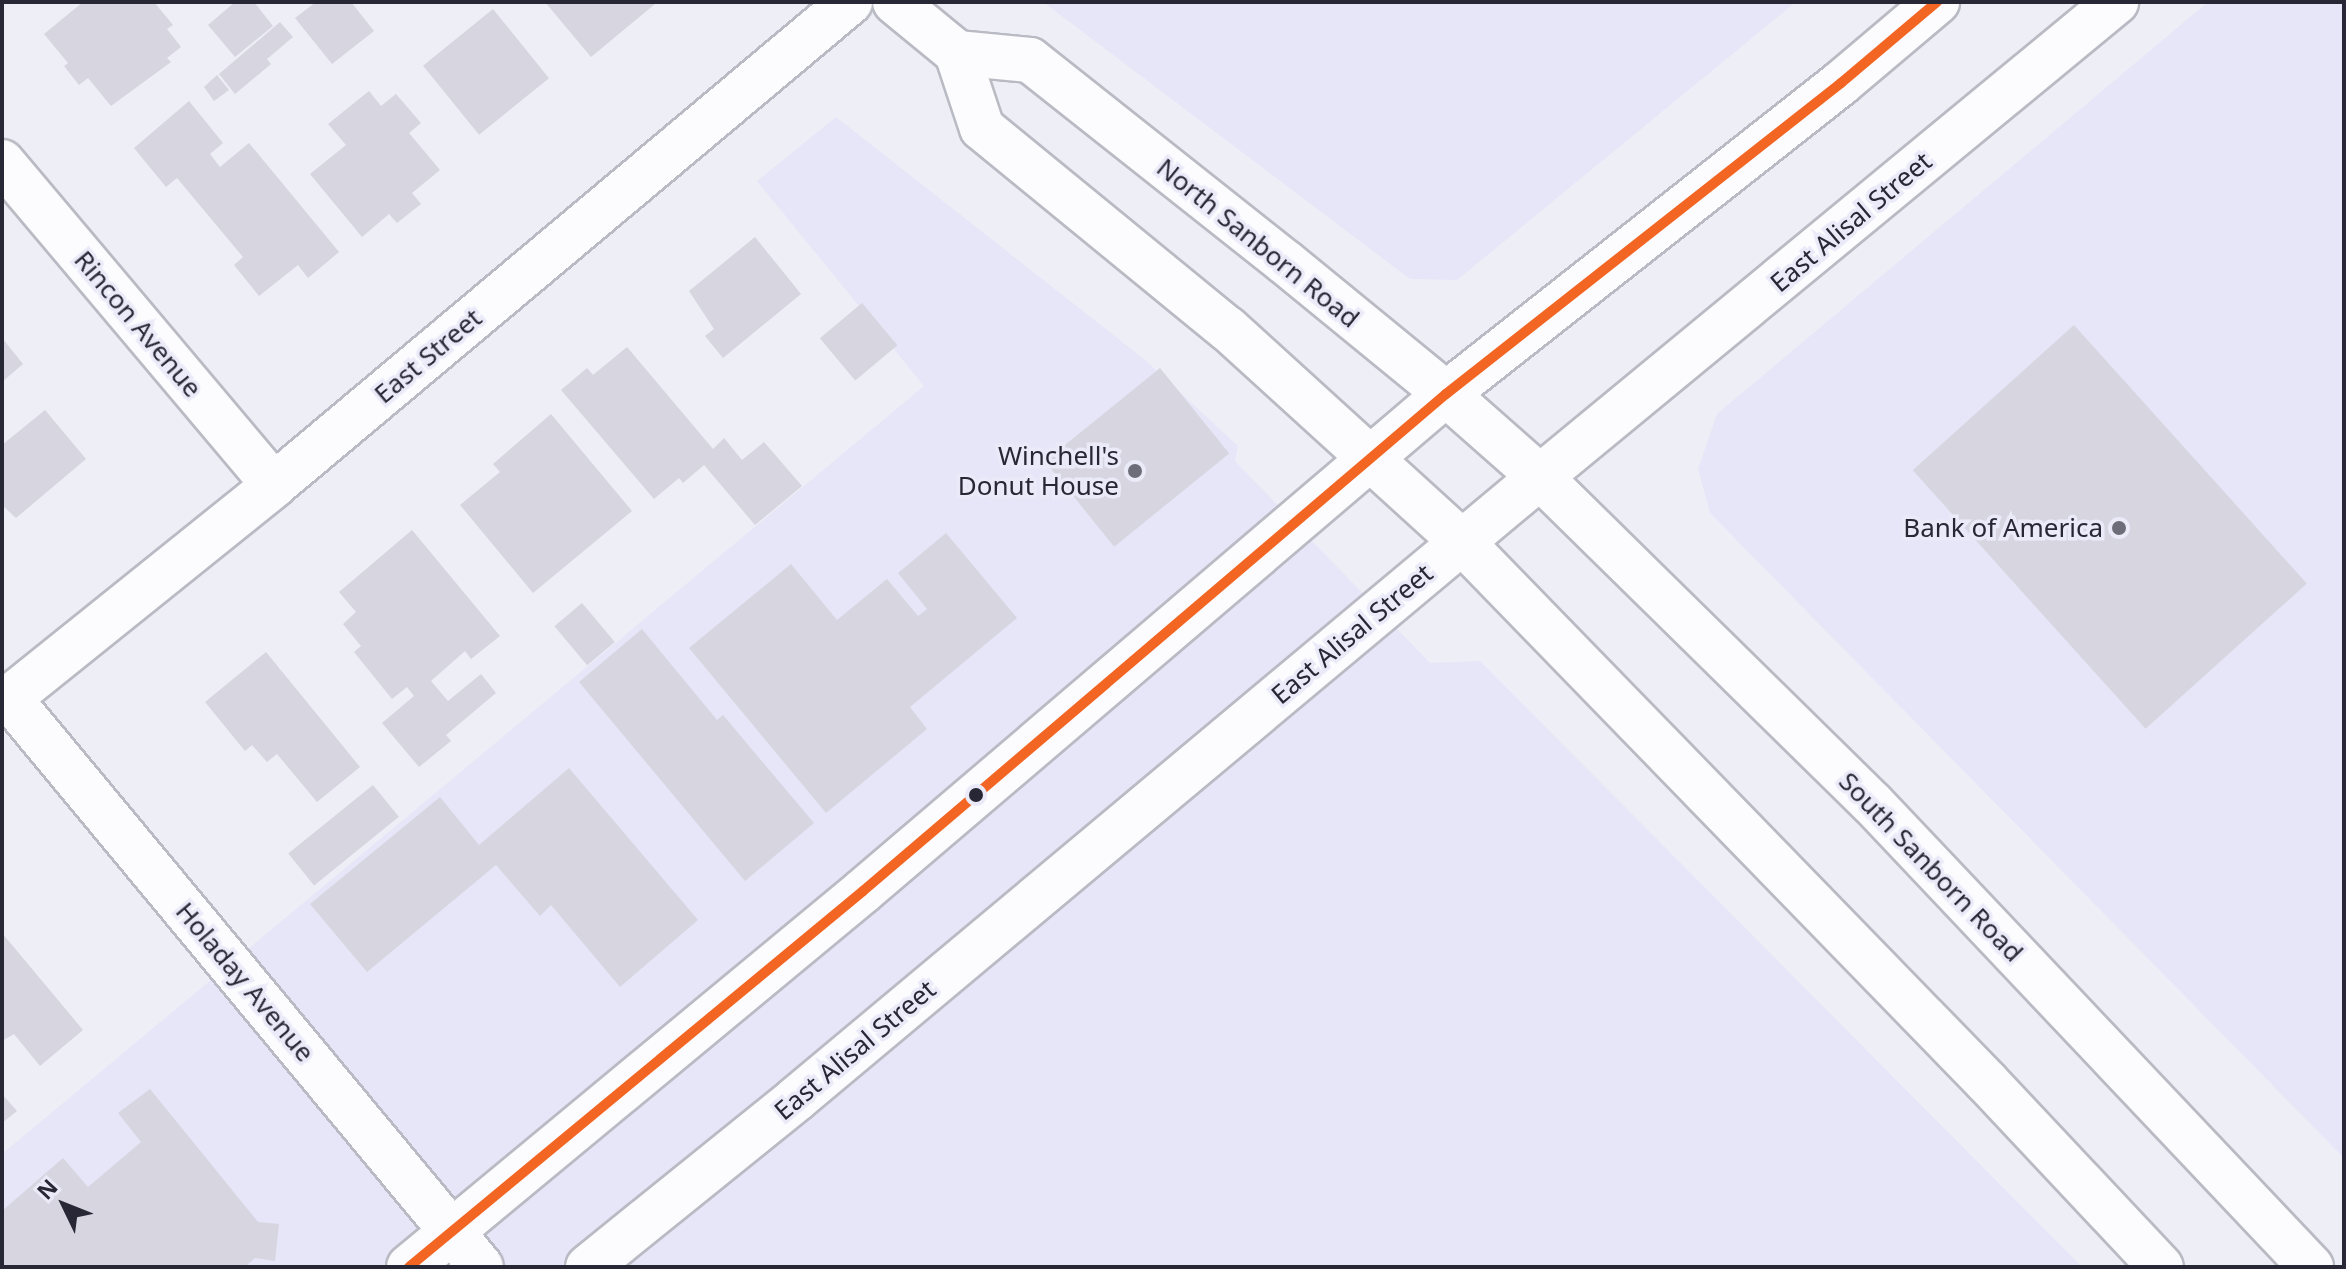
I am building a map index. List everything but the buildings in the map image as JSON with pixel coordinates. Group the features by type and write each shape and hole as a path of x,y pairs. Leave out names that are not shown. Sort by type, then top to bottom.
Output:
{"main road":[{"name":"East Street","path":"6,701 274,485 850,2"},
{"path":"895,2 957,53 982,128 1228,329 1462,542 1987,1082 2161,1267"},
{"path":"409,1267 863,891 1446,394 1829,92 1937,2"},
{"name":"East Alisal Street","path":"588,1267 796,1099 1540,477 2116,2"},
{"name":"North Sanborn Road","path":"957,53 1030,60 1446,394 1540,477"},
{"name":"Rincon Avenue","path":"2,162 274,485"},
{"name":"South Sanborn Road","path":"1540,477 1872,803 2311,1267"},
{"name":"Holaday Avenue","path":"6,701 481,1267"}],"shaded area":[{"path":"1043,2 1796,2 1457,280 1410,279"},
{"path":"2208,2 2344,2 2344,1158 1710,513 1698,469 1717,414"},
{"path":"836,117 1144,359 1238,446 1235,461 1430,663 1480,661 2082,1267 2,1267 2,1154 924,386 757,181"}],"transit line":[{"path":"409,1267 863,891 1446,394 1841,83 1937,2"}],"place":[{"name":"Winchell's Donut House","path":"1135,471"},
{"name":"Bank of America","path":"2119,528"}]}
